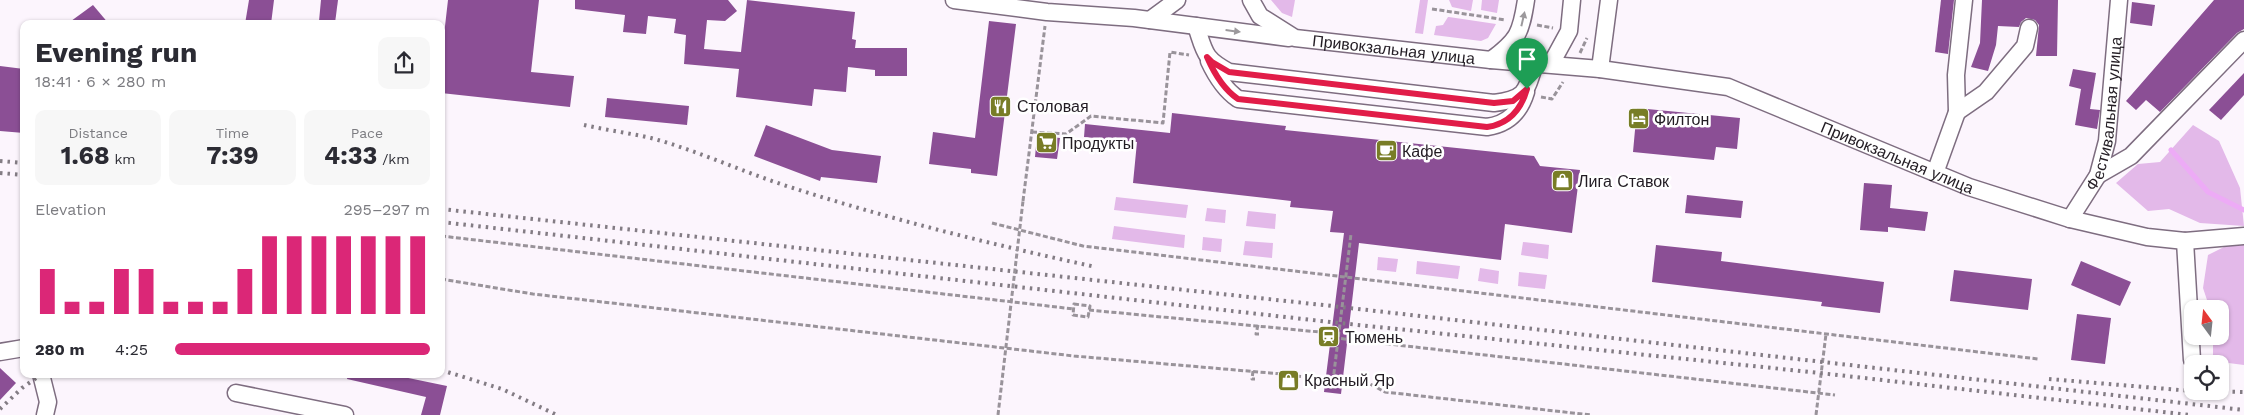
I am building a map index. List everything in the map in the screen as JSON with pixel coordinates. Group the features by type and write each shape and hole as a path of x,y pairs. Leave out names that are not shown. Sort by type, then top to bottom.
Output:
{"street":[{"name":"Привокзальная улица","path":"954,0 997,3 1047,12 1150,20 1491,60 1600,69 1728,87 1969,187 2070,219 2147,237 2185,241 2244,236"},
{"path":"1150,20 1176,0"},
{"name":"Привокзальная улица","path":"1250,0 1260,16 1295,38"},
{"path":"1491,60 1512,45 1523,23 1526,0"},
{"path":"1196,26 1215,73 1231,94 1238,99 1487,127 1497,126 1512,118 1522,104 1527,89 1569,30 1572,0"},
{"path":"1600,69 1609,0"},
{"path":"1935,173 1957,112 1956,75 1964,0"},
{"name":"Фестивальная улица","path":"2070,219 2098,175 2107,141 2119,0"},
{"path":"1957,112 1986,92 2024,46 2029,28"},
{"path":"2098,175 2131,156 2244,40"},
{"path":"1207,57 1229,72 1494,103 1513,101 1527,89"},
{"path":"2185,241 2192,355"},
{"path":"0,352 20,349"},
{"path":"42,378 48,402 45,415"},
{"path":"236,393 345,415"}],"path":[{"path":"998,415 1047,12"},
{"path":"992,223 1083,246 2038,359"},
{"path":"1332,389 1351,234"},
{"path":"445,236 1074,309"},
{"path":"445,280 533,294 1074,356 1253,371 1370,384 1385,392 1591,415"},
{"path":"1074,304 1090,306 1088,317 1073,315 1074,309 1074,304"},
{"path":"1089,310 1330,333 1336,338 1835,395"},
{"path":"1258,325 1256,334 1259,334"},
{"path":"1816,415 1826,334"},
{"path":"1253,371 1252,378 1255,379"},
{"path":"1282,374 1281,384 1295,386 1296,376"}],"shaded area":[{"path":"1271,0 1295,0 1292,17 1282,13"},
{"path":"1420,0 1428,0 1423,34 1415,33"},
{"path":"1449,0 1473,0 1471,11 1452,7"},
{"path":"1482,0 1499,0 1497,13 1481,10"},
{"path":"1448,17 1496,24 1488,38 1481,41 1434,35 1436,26 1443,25"},
{"path":"2193,125 2219,141 2240,188 2244,226 2200,223 2169,209 2148,211 2116,183 2138,164 2160,162"},
{"path":"1116,197 1188,205 1186,218 1114,210"},
{"path":"1207,208 1226,210 1225,223 1205,221"},
{"path":"1248,211 1276,214 1275,229 1246,226"},
{"path":"1114,226 1185,235 1184,248 1112,239"},
{"path":"1203,237 1222,239 1221,252 1202,250"},
{"path":"1245,241 1273,243 1272,258 1243,255"},
{"path":"1523,242 1549,245 1548,259 1521,255"},
{"path":"2244,243 2244,365 2229,363 2229,355 2213,355 2213,345 2229,345 2229,300 2207,300 2203,288 2208,255 2226,246"},
{"path":"1378,257 1398,259 1396,272 1377,270"},
{"path":"1417,261 1460,266 1458,279 1416,274"},
{"path":"1480,268 1499,271 1498,284 1478,281"},
{"path":"1519,272 1547,275 1545,289 1518,286"}],"building":[{"path":"249,0 274,0 272,20 246,20"},
{"path":"321,0 338,0 335,20 319,20"},
{"path":"448,0 539,0 531,72 574,76 570,107 445,93 445,26"},
{"path":"575,0 728,0 737,11 725,21 707,20 704,49 741,52 747,0 855,12 852,39 856,40 855,48 907,48 907,76 875,76 875,70 848,67 846,92 814,89 812,106 736,97 739,69 684,64 686,35 674,33 676,19 648,16 646,34 623,32 625,15 575,9"},
{"path":"1941,0 1954,0 1948,54 1935,52"},
{"path":"1982,0 2058,0 2057,56 2036,56 2039,25 2035,20 2026,18 2019,27 1998,26 1996,45 1988,71 1971,67 1980,43"},
{"path":"2214,0 2244,0 2244,29 2237,33 2160,112 2146,100 2136,110 2126,101"},
{"path":"2132,2 2155,5 2152,26 2130,23"},
{"path":"93,5 106,20 72,20"},
{"path":"989,21 1016,24 997,176 971,173 971,169 929,164 933,132 975,138"},
{"path":"0,66 20,68 20,133 0,131"},
{"path":"2073,69 2096,73 2090,109 2100,110 2097,129 2075,125 2081,89 2069,86"},
{"path":"2244,73 2244,95 2221,120 2209,110"},
{"path":"607,98 689,106 687,125 605,117"},
{"path":"1637,108 1740,118 1737,149 1716,147 1714,160 1633,152"},
{"path":"1172,113 1286,126 1285,130 1534,156 1540,166 1580,170 1572,233 1505,224 1501,260 1359,243 1341,394 1324,392 1344,233 1330,232 1333,211 1290,207 1291,201 1133,183 1137,142 1084,137 1085,124 1170,133"},
{"path":"766,125 832,150 881,156 877,183 821,177 820,181 754,156"},
{"path":"1037,135 1060,138 1057,159 1035,157"},
{"path":"1864,183 1892,185 1890,208 1928,212 1925,231 1888,227 1888,232 1860,230"},
{"path":"1687,195 1743,201 1741,218 1685,213"},
{"path":"1656,245 1722,252 1721,261 1884,282 1880,313 1821,306 1822,302 1652,282"},
{"path":"2081,261 2131,282 2120,306 2071,285"},
{"path":"1954,270 2032,279 2028,310 1950,301"},
{"path":"2077,314 2111,318 2105,364 2071,360"},
{"path":"0,368 16,383 0,400"},
{"path":"408,378 447,386 440,415 421,415 426,397 347,379"}],"waterway":[{"path":"2171,150 2208,192 2244,210"}],"railway":[{"path":"584,125 669,143 793,188 906,221 982,241 1096,267"},
{"path":"0,161 20,163"},
{"path":"0,173 20,175"},
{"path":"445,209 1332,306 2244,410"},
{"path":"445,222 1330,322 1820,373 2190,415"},
{"path":"445,371 502,389 557,415"},
{"path":"0,409 22,388 36,378"},
{"path":"2049,379 2184,390"},
{"path":"2229,392 2244,392"}],"place":[{"name":"Столовая","path":"1001,106"},
{"name":"Филтон","path":"1638,119"},
{"name":"Продукты","path":"1046,143"},
{"name":"Кафе","path":"1386,151"},
{"name":"Лига Ставок","path":"1562,181"},
{"name":"Тюмень","path":"1329,337"},
{"name":"Красный Яр","path":"1288,380"}],"route":[{"path":"1207,57 1229,72 1494,103 1513,101 1527,89 1522,104 1512,118 1497,126 1487,127 1238,99 1231,94 1215,73 1207,57"}]}
